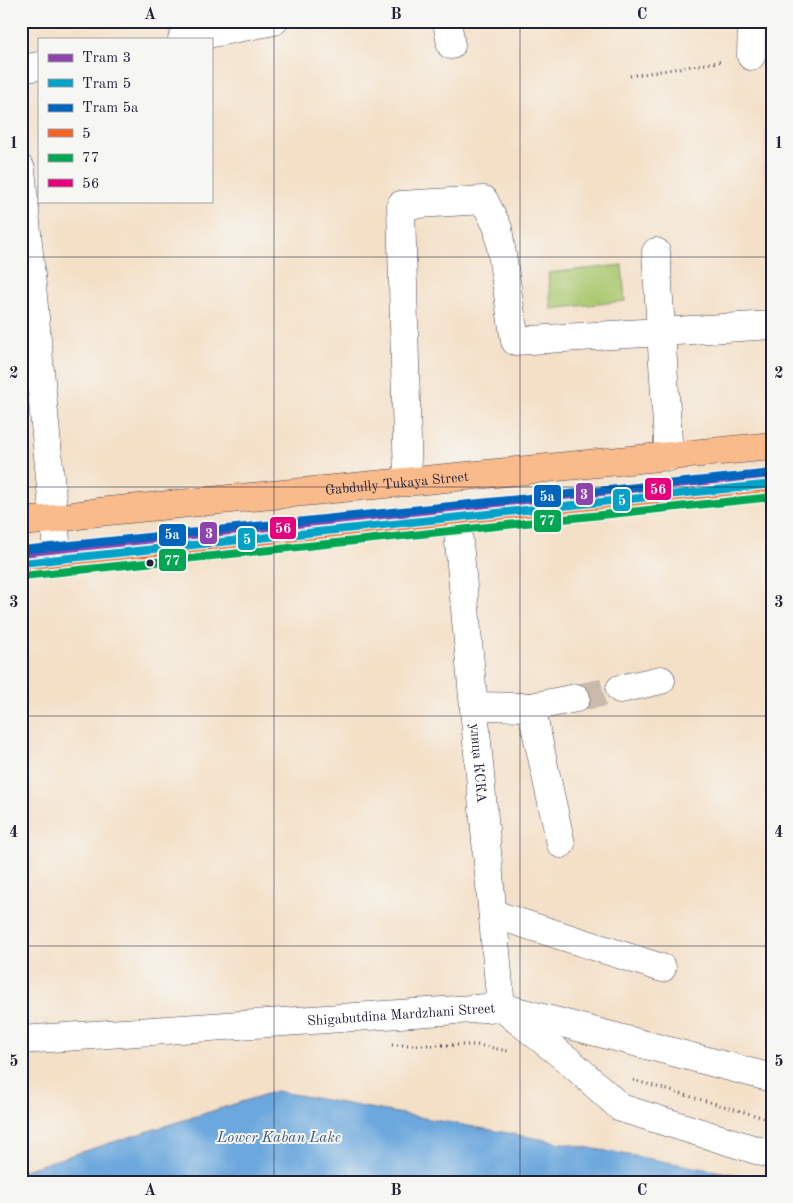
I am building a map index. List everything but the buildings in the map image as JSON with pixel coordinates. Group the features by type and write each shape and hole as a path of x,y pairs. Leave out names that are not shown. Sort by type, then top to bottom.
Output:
{"main road":[{"name":"Gabdully Tukaya Street","path":"21,522 55,520 98,512 772,446"},
{"path":"21,566 772,487"}],"street":[{"path":"187,38 274,21"},
{"path":"751,56 752,21"},
{"path":"21,69 38,66"},
{"path":"21,169 58,562"},
{"path":"408,482 401,205 484,200 498,228 515,341 772,325"},
{"path":"656,252 669,456"},
{"name":"улица КСКА","path":"457,520 501,1007"},
{"path":"620,689 661,680"},
{"path":"474,706 531,707 576,698"},
{"path":"531,707 561,844"},
{"path":"493,914 662,968"},
{"path":"501,1007 569,1061 621,1108 772,1154"},
{"name":"Shigabutdina Mardzhani Street","path":"21,1040 501,1007 772,1078"}],"path":[{"path":"630,76 751,56"},
{"path":"390,1045 477,1045 514,1052"},
{"path":"624,1077 772,1120"}],"shaded area":[{"path":"764,21 772,21 772,212 761,168 767,94"}],"green space":[{"path":"622,265 625,301 551,309 548,273"}],"water":[{"name":"Lower Kaban Lake","path":"276,1091 733,1174 753,1182 21,1182 21,1171"}],"tunnel":[{"path":"576,698 620,689"}],"tram line":[{"name":"5а","path":"22,550 772,473"},
{"name":"3","path":"21,553 772,474"},
{"name":"5","path":"22,563 772,484"}],"transit line":[{"name":"56","path":"21,556 771,477"},
{"name":"5","path":"21,566 772,487"},
{"name":"77","path":"22,576 772,497"}]}
